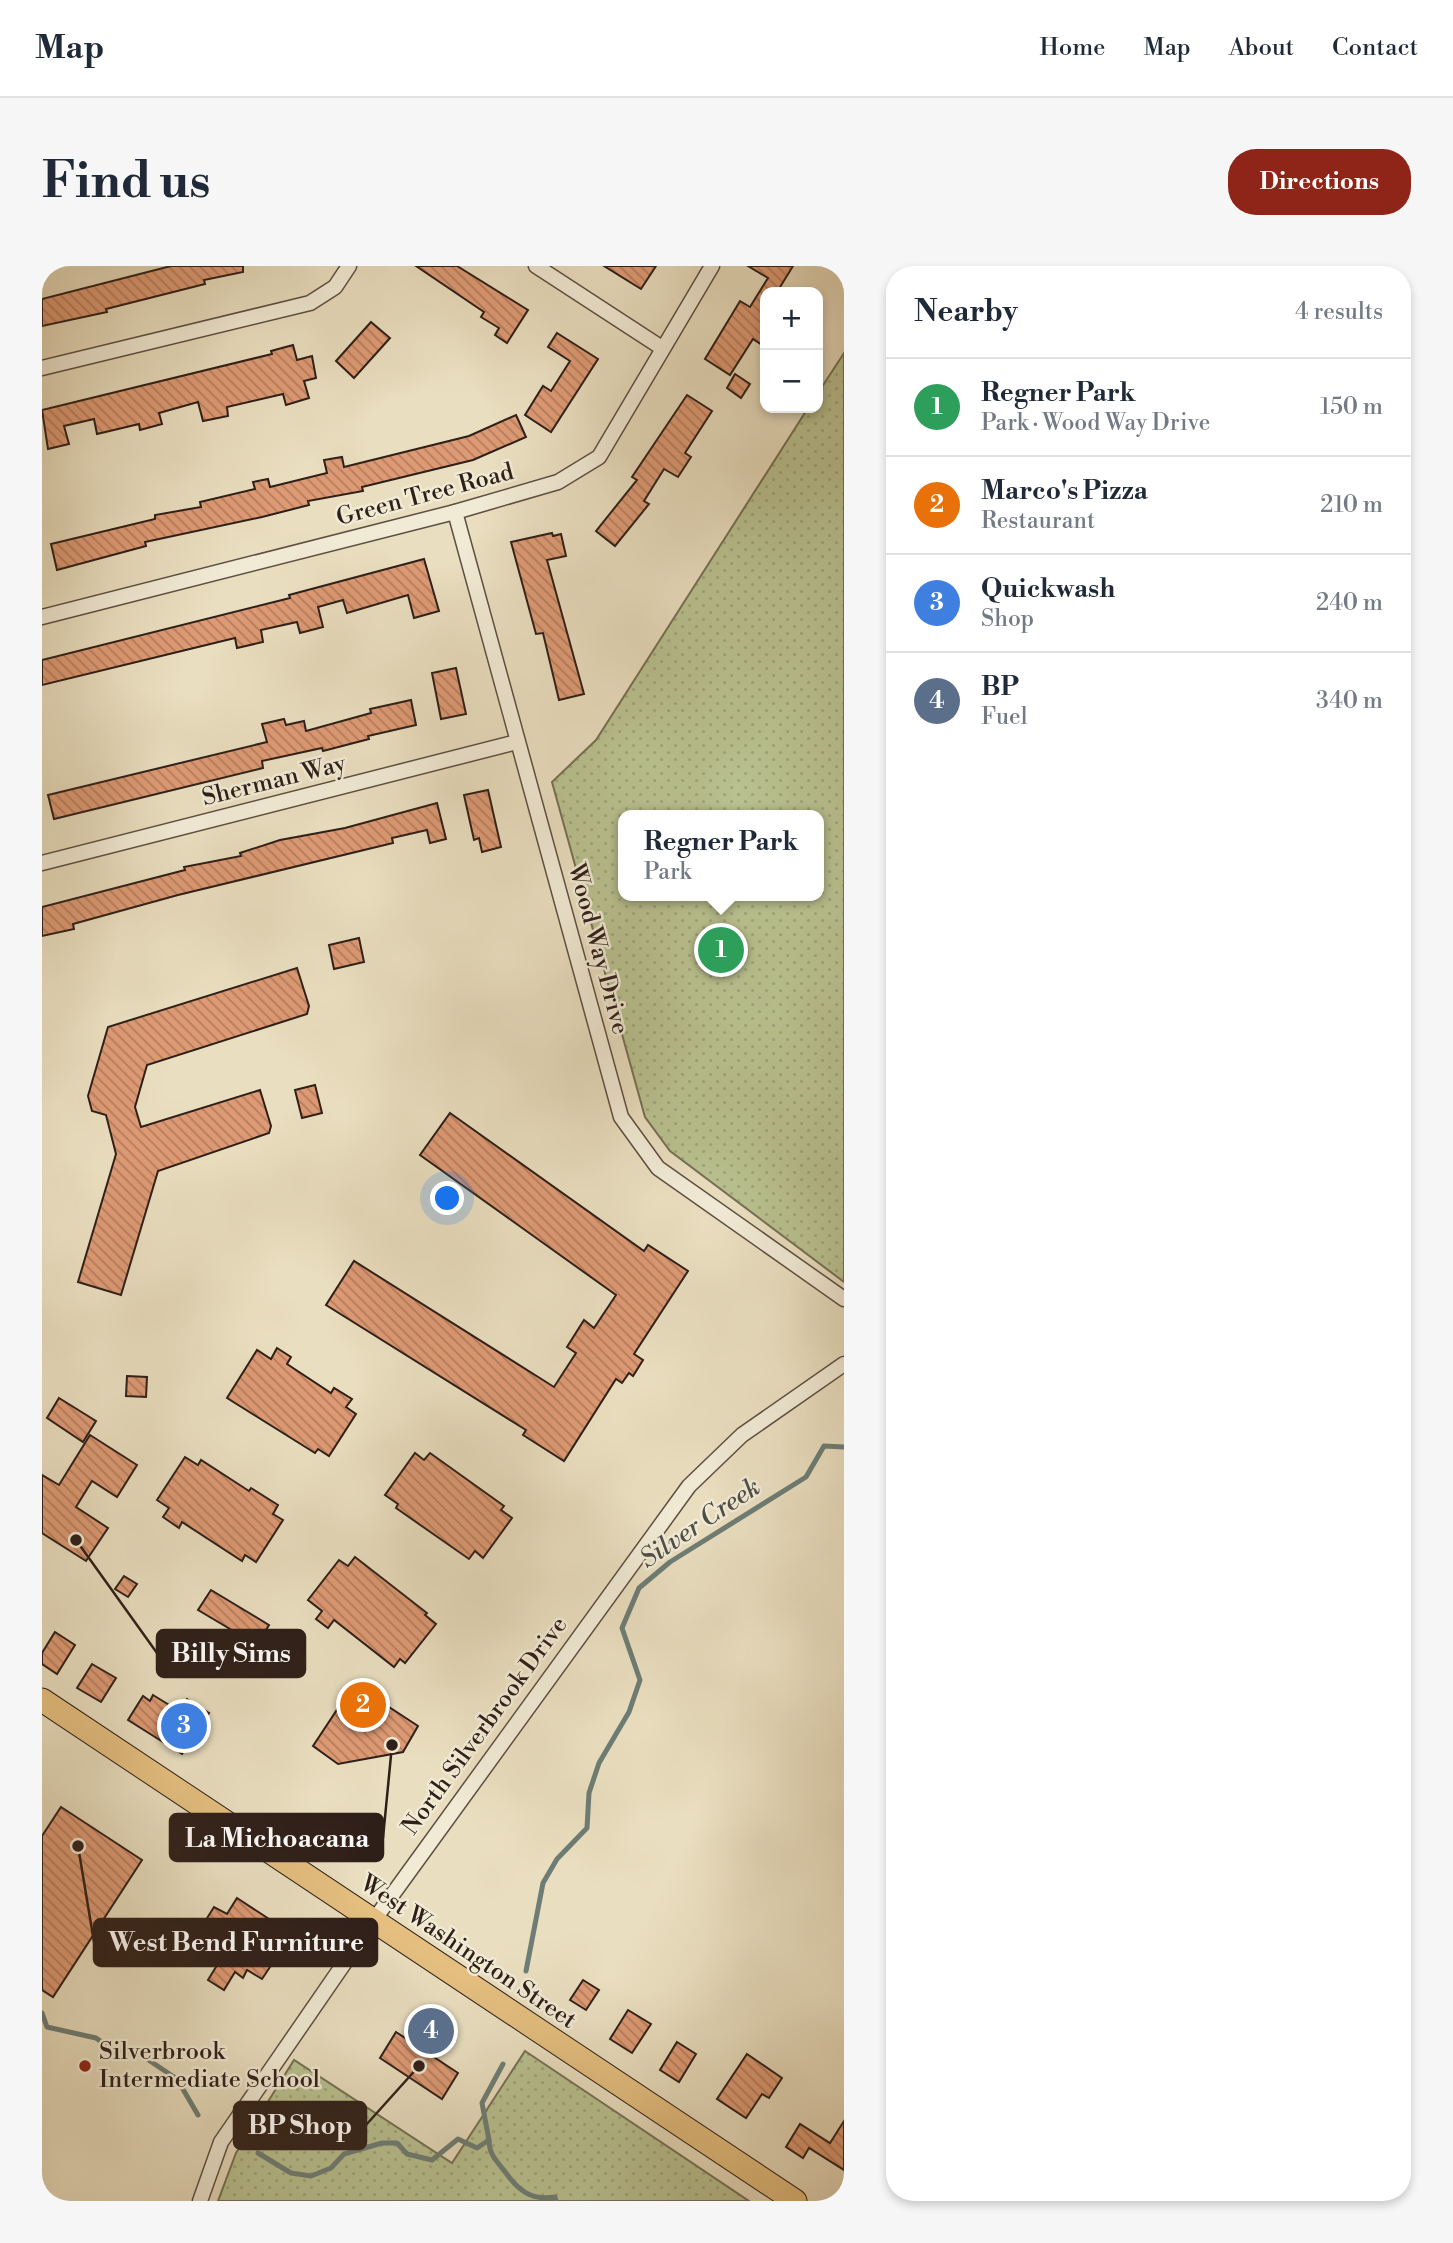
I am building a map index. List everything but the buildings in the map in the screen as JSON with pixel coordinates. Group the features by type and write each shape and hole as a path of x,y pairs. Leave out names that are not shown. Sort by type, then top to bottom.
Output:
{"main road":[{"name":"West Washington Street","path":"42,1700 795,2201"}],"street":[{"path":"42,368 310,303 335,287 349,266"},
{"path":"536,266 662,348"},
{"name":"Green Tree Road","path":"42,617 455,512 558,482 599,457 712,266"},
{"name":"Wood Way Drive","path":"455,512 621,1117 658,1168 844,1299"},
{"name":"Sherman Way","path":"42,863 517,742"},
{"name":"North Silverbrook Drive","path":"200,2201 221,2142 374,1920 689,1486 742,1435 844,1364"}],"green space":[{"path":"844,353 844,1282 670,1151 645,1117 552,782 596,740 805,413 823,413 823,385"},
{"path":"525,2051 749,2201 218,2201 236,2153 294,2060 452,2163"}],"waterway":[{"name":"Silver Creek","path":"526,1971 543,1883 557,1859 587,1828 589,1793 599,1763 629,1712 640,1680 622,1628 639,1588 670,1562 806,1477 824,1446 844,1447"},
{"name":"Silver Creek","path":"42,2013 47,2027 96,2038 113,2050 135,2051 177,2079 198,2115"},
{"name":"Silver Creek","path":"258,2153 291,2173 311,2176 331,2168 344,2154 382,2143 397,2143 407,2154 432,2160 458,2139 477,2148 489,2140 482,2103 503,2064"},
{"path":"489,2140 494,2158 515,2184 532,2196 555,2197 556,2201"}],"place":[{"name":"Regner Park","path":"721,950"},
{"name":"Billy Sims","path":"76,1540"},
{"name":"Marco's Pizza","path":"363,1705"},
{"name":"Quickwash","path":"184,1726"},
{"name":"La Michoacana","path":"392,1745"},
{"name":"West Bend Furniture","path":"78,1846"},
{"name":"BP","path":"431,2031"},
{"name":"Silverbrook Intermediate School","path":"85,2066"},
{"name":"BP Shop","path":"419,2066"}]}
